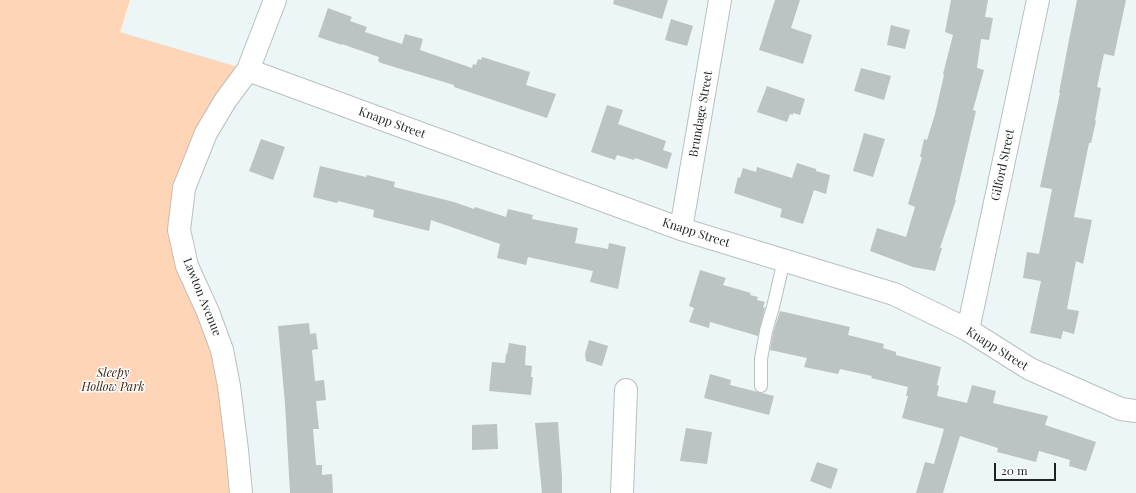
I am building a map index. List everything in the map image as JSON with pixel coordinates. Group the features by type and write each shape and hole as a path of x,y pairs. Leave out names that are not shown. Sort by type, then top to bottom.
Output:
{"street":[{"name":"Lawton Avenue","path":"241,493 229,386 222,350 208,312 187,266 179,230 184,188 206,133 224,101 248,70 275,0"},
{"name":"Brundage Street","path":"681,229 720,0"},
{"name":"Gilford Street","path":"968,330 1038,0"},
{"name":"Knapp Street","path":"248,70 681,229 894,294 968,330 1030,369 1121,409 1136,412"},
{"path":"622,493 626,390"}],"lane":[{"path":"761,386 761,359 766,331 784,260"}],"green space":[{"name":"Sleepy Hollow Park","path":"0,0 130,0 120,32 248,70 225,101 179,230 222,350 241,493 0,493"}],"building":[{"path":"614,0 668,0 662,19 613,4"},
{"path":"775,0 800,0 791,28 812,35 803,64 759,50"},
{"path":"951,0 988,0 985,17 993,18 989,40 981,39 977,68 984,70 973,110 976,111 956,200 940,248 942,248 935,271 913,267 870,251 877,228 906,237 915,207 908,204 922,157 920,157 924,139 927,140 935,114 953,35 945,32"},
{"path":"1077,0 1126,0 1114,56 1104,54 1097,87 1101,88 1096,121 1091,143 1089,143 1074,217 1092,220 1083,264 1076,261 1067,309 1079,311 1074,334 1063,331 1061,339 1030,333 1041,281 1023,278 1027,252 1039,254 1052,189 1040,187 1060,93"},
{"path":"328,8 352,17 350,21 367,27 365,32 402,44 405,34 423,39 420,50 472,68 473,64 476,65 478,59 481,60 482,57 530,72 526,85 556,94 547,118 454,87 454,85 381,63 378,61 379,57 318,37"},
{"path":"671,19 693,26 687,46 665,40"},
{"path":"891,25 910,30 905,49 887,45"},
{"path":"861,68 891,76 884,100 854,91"},
{"path":"767,86 805,99 800,115 793,113 793,115 790,114 787,122 757,112"},
{"path":"607,105 623,110 618,124 666,141 663,150 672,153 667,169 635,158 634,160 617,155 615,160 591,152"},
{"path":"864,133 885,139 873,177 853,171"},
{"path":"261,139 285,147 273,180 249,171"},
{"path":"797,163 830,175 826,194 814,190 803,224 780,217 782,209 734,193 738,177 740,178 743,168 756,172 757,167 792,178"},
{"path":"320,166 395,182 394,187 454,202 474,209 475,207 506,217 508,209 533,215 532,219 578,228 575,243 608,249 609,243 626,247 618,289 590,282 593,271 528,257 526,265 497,258 500,244 431,220 429,231 373,217 374,210 338,201 337,203 313,197"},
{"path":"700,270 726,278 723,285 751,293 750,295 758,297 757,300 765,302 763,307 765,308 758,336 710,322 709,328 689,322 694,308 689,306"},
{"path":"780,311 850,327 848,335 884,344 883,348 896,352 896,355 941,367 937,385 939,386 937,396 967,403 972,385 996,391 993,403 1048,416 1045,425 1096,442 1086,471 1069,466 1070,460 1039,451 1036,462 997,452 998,448 960,436 943,493 916,493 925,462 934,464 944,429 902,418 908,396 906,396 908,387 871,378 872,376 840,369 838,374 804,367 807,358 770,350 773,333"},
{"path":"309,323 310,334 316,333 318,349 312,350 315,381 324,380 326,400 316,401 319,429 313,429 316,465 322,465 322,475 332,474 333,493 290,493 285,404 278,326"},
{"path":"589,340 608,346 602,366 586,361 585,354"},
{"path":"509,343 526,346 525,365 532,366 531,377 533,377 531,395 489,391 492,362 505,363"},
{"path":"710,374 731,380 730,385 774,396 769,415 704,398"},
{"path":"558,422 562,493 542,493 535,423"},
{"path":"497,424 498,449 472,450 472,425"},
{"path":"686,428 712,432 707,464 680,461"},
{"path":"817,462 838,469 831,489 810,481"}]}
